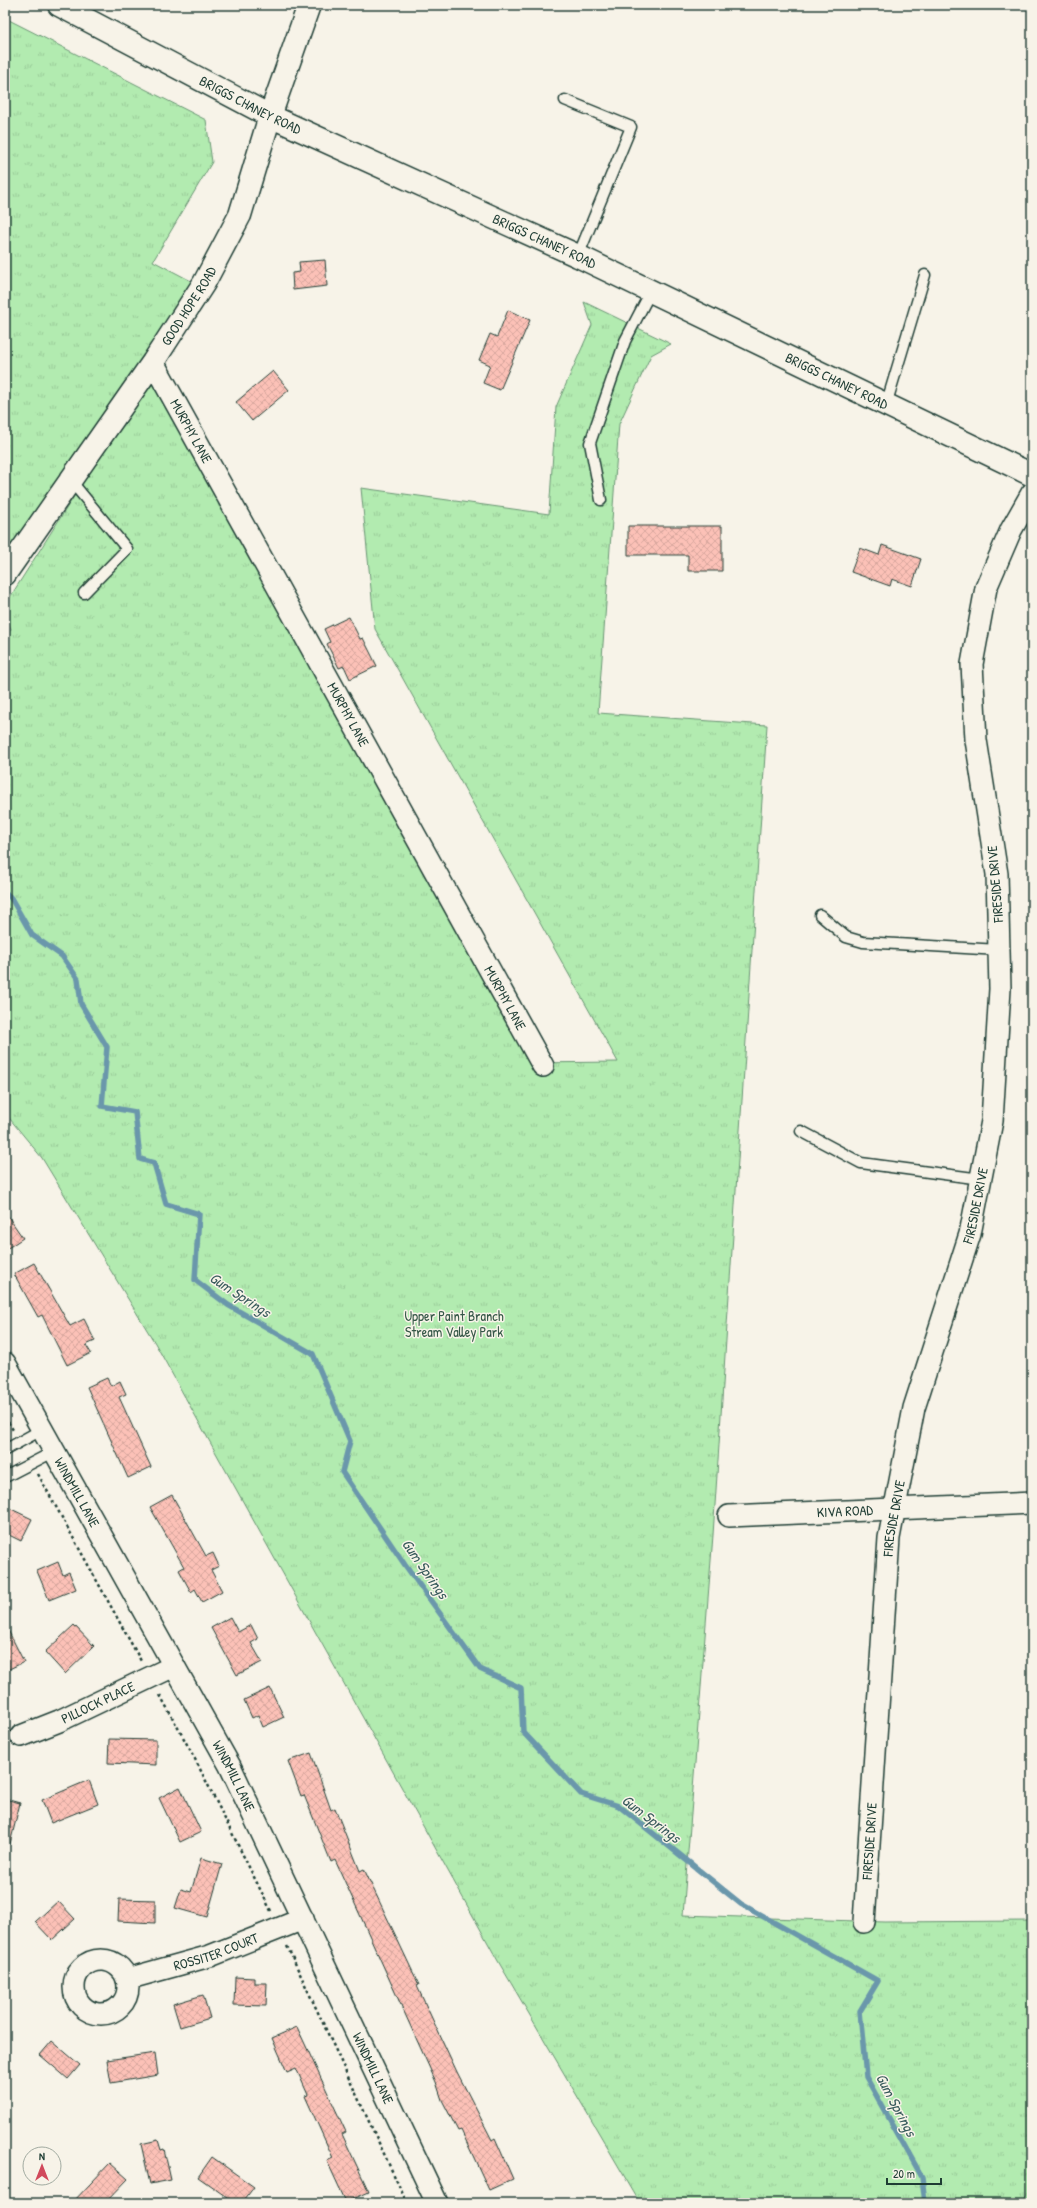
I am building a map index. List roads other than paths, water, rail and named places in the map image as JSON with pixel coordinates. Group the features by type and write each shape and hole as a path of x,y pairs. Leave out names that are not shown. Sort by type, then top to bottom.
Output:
{"main road":[{"name":"BRIGGS CHANEY ROAD","path":"59,5 270,116 578,256 1032,475"},
{"name":"GOOD HOPE ROAD","path":"5,574 153,362 204,283 240,215 270,116 308,5"}],"street":[{"name":"MURPHY LANE","path":"153,362 543,1066"},
{"name":"FIRESIDE DRIVE","path":"864,1922 889,1538 914,1408 970,1234 992,1121 1000,989 997,874 976,740 972,664 986,588 1011,530 1032,493"},
{"name":"WINDMILL LANE","path":"5,1363 230,1766 437,2203"},
{"name":"KIVA ROAD","path":"730,1516 1032,1502"},
{"name":"PILLOCK PLACE","path":"21,1736 59,1721 174,1666"},
{"name":"ROSSITER COURT","path":"127,1980 210,1956 303,1919"}],"lane":[{"path":"565,100 631,127 578,256"},
{"path":"886,404 925,275"},
{"path":"601,500 590,444 626,341 651,291"},
{"path":"71,481 127,549 84,593"},
{"path":"820,915 846,937 863,942 999,950"},
{"path":"801,1131 861,1163 981,1179"},
{"path":"5,1450 43,1429"},
{"path":"5,1476 55,1451"}],"waterway":[{"name":"Gum Springs","path":"5,892 11,898 32,935 62,956 78,979 81,1004 107,1047 102,1106 135,1112 140,1159 154,1163 166,1204 199,1214 195,1280 228,1305 313,1354 350,1441 342,1472 405,1565 480,1669 521,1688 523,1732 581,1794 619,1806 741,1904 878,1981 860,2011 866,2077 922,2177 925,2203"}],"park label":[{"name":"Upper Paint Branch Stream Valley Park","path":"454,1324"}]}
